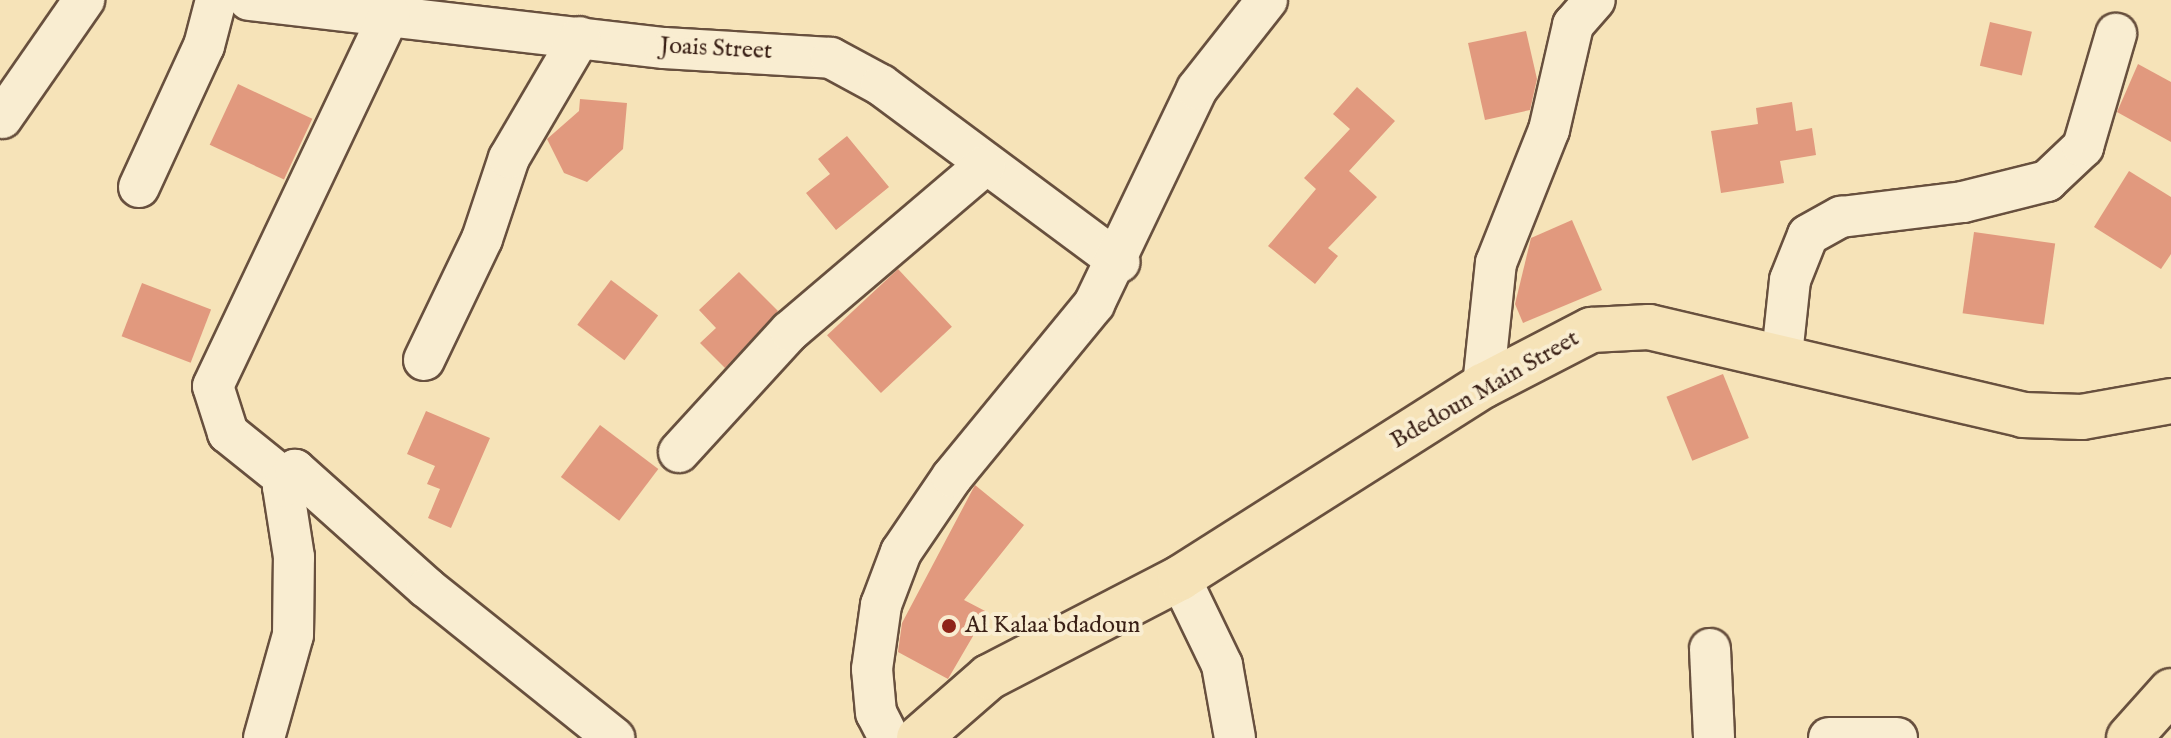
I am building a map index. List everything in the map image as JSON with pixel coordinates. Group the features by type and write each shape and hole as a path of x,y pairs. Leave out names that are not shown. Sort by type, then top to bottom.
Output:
{"main road":[{"name":"Bdedoun Main Street","path":"919,738 989,677 1180,578 1483,386 1562,341 1616,327 1782,355 2023,415 2082,417 2171,401"},
{"path":"2129,738 2171,691"}],"street":[{"path":"2,118 84,0"},
{"path":"139,187 204,46 216,0"},
{"name":"Joais Street","path":"249,0 580,37 831,58 881,85 1119,262"},
{"path":"889,738 876,713 872,669 881,605 901,552 952,477 1070,337 1119,262 1197,89 1267,0"},
{"path":"1483,386 1496,263 1549,130 1573,25 1595,0"},
{"path":"264,738 285,676 297,595 284,478 228,433 213,386 390,14"},
{"path":"1782,355 1790,280 1808,235 1841,217 1963,202 2047,181 2083,147 2116,34"},
{"path":"424,360 482,239 509,158 580,37"},
{"path":"679,452 790,331 985,165"},
{"path":"284,478 295,470 308,475 427,588 614,738"},
{"path":"1180,578 1222,665 1235,738"},
{"path":"1710,649 1714,738"},
{"path":"1829,738 1897,738"}],"building":[{"path":"1990,22 2032,32 2022,76 1980,66"},
{"path":"1526,31 1537,79 1530,110 1485,120 1468,43"},
{"path":"2138,64 2171,82 2171,142 2117,112"},
{"path":"238,84 312,119 284,179 210,145"},
{"path":"1357,87 1395,121 1349,171 1377,197 1328,248 1338,256 1315,284 1268,246 1316,189 1304,178 1350,129 1333,114"},
{"path":"580,99 627,103 623,149 587,182 564,173 547,139 579,111"},
{"path":"1792,102 1796,131 1812,128 1816,155 1780,161 1784,183 1721,193 1711,131 1758,124 1756,108"},
{"path":"847,136 889,187 836,230 806,193 830,174 818,159"},
{"path":"2129,171 2171,197 2171,254 2161,269 2094,227"},
{"path":"1572,220 1602,290 1523,323 1515,304 1531,238"},
{"path":"1974,232 2055,243 2044,325 1963,313"},
{"path":"898,269 952,327 881,393 827,335"},
{"path":"739,272 778,311 725,368 700,343 716,328 699,310"},
{"path":"611,280 658,316 624,360 577,325"},
{"path":"142,283 211,310 191,363 122,336"},
{"path":"1723,374 1749,438 1692,461 1666,397"},
{"path":"426,411 490,438 451,528 428,518 440,489 427,484 435,466 407,454"},
{"path":"600,425 658,469 619,521 561,477"},
{"path":"975,485 1024,525 964,600 987,612 948,679 898,652 902,623"}],"place":[{"name":"Al Kalaa bdadoun","path":"949,626"}]}
